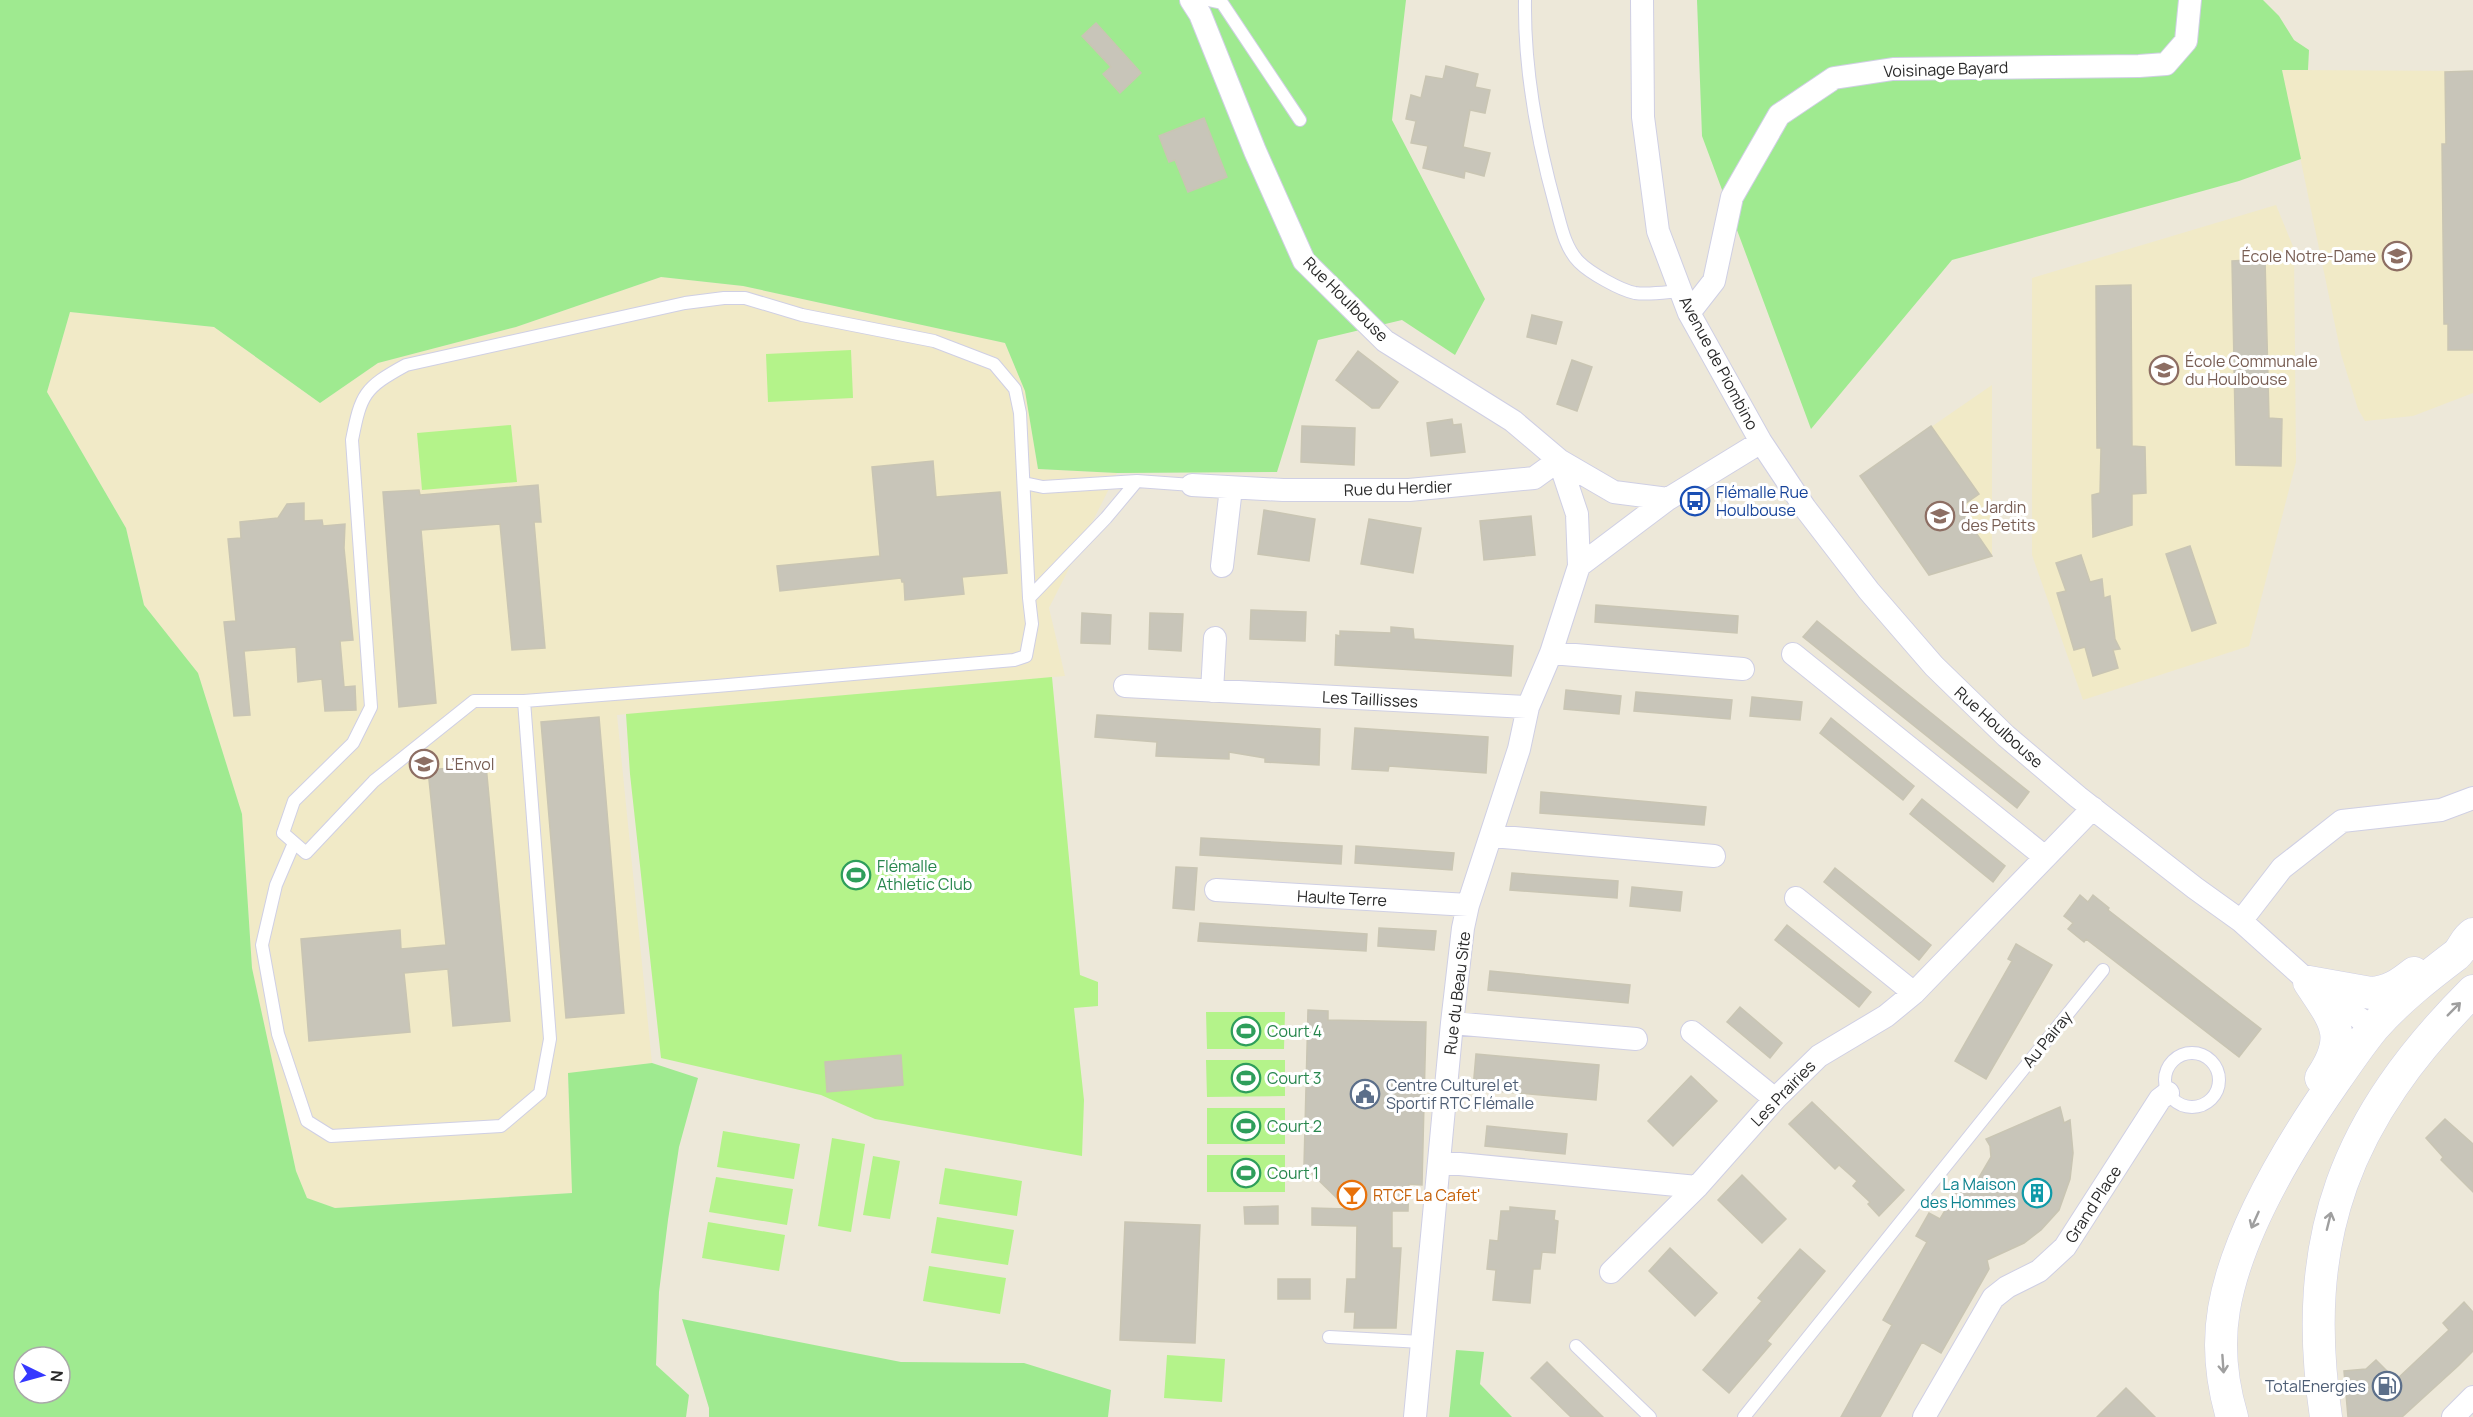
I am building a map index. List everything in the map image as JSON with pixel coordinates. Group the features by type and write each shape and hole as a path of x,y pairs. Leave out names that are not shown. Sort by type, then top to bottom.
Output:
{"main road":[{"path":"2309,982 2381,993 2404,981 2453,943 2471,936"},
{"path":"2232,1417 2227,1401 2223,1362 2224,1310 2234,1270 2279,1171 2322,1099 2373,1028 2413,989 2459,953 2471,936"},
{"path":"2279,1171 2277,1162 2280,1142 2331,1061 2337,1046 2333,1018 2309,982"},
{"path":"2326,1417 2319,1328 2319,1279 2328,1223 2336,1198 2353,1155 2375,1114 2410,1061 2473,991"},
{"path":"2373,1028 2432,1034"},
{"path":"2373,1028 2384,1044 2387,1055 2385,1065 2374,1086 2375,1114"}],"street":[{"name":"Rue Houlbouse","path":"1191,0 1200,14 1255,151 1304,261 1385,341 1513,421 1559,460 1614,492 1668,499"},
{"name":"Avenue de Piombino","path":"1642,0 1643,117 1658,231 1689,313 1761,442"},
{"name":"Voisinage Bayard","path":"1689,313 1713,281 1732,197 1779,115 1834,78 1893,69 2166,64 2186,41 2190,0"},
{"name":"Rue Houlbouse","path":"1761,442 1805,508 1869,591 1934,666 2006,736 2157,859 2241,921 2309,982 2373,1028"},
{"path":"1579,566 1668,499 1761,442"},
{"name":"Rue du Herdier","path":"1192,484 1283,490 1409,490 1534,478 1559,460"},
{"path":"1559,460 1577,514 1579,566 1551,653 1743,669"},
{"path":"1222,566 1231,488"},
{"path":"1212,691 1215,638"},
{"name":"Rue du Beau Site","path":"1415,1417 1463,928 1468,905 1519,749 1528,707 1551,653"},
{"path":"1793,654 2044,857"},
{"name":"Les Taillisses","path":"1125,686 1528,707"},
{"path":"2241,921 2282,868 2342,821 2441,810 2473,798"},
{"name":"Les Prairies","path":"1611,1272 1697,1187 1775,1099 1819,1056 1886,1016 1914,993 2093,807"},
{"path":"1492,836 1714,856"},
{"name":"Haulte Terre","path":"1216,890 1468,905"},
{"path":"1796,898 1914,993"},
{"path":"1452,1023 1636,1039"},
{"path":"1692,1032 1775,1099"},
{"name":"Grand Place","path":"1924,1417 1993,1298 2007,1287 2039,1271 2065,1247 2160,1099 2168,1093"},
{"path":"1439,1162 1697,1187"},
{"path":"2452,1417 2473,1397"}],"lane":[{"path":"1208,0 1222,3 1300,120"},
{"path":"1525,0 1525,34 1534,110 1550,185 1566,242 1579,262 1602,278 1635,293 1681,291"},
{"path":"745,298 802,315 934,341 994,364 1015,389 1020,413 1024,483 1032,624 1026,656 1014,660 717,686 524,701 474,701 374,781 306,853 283,833 294,801 353,743 372,707 352,440 360,403 378,380 406,365 685,303 745,298"},
{"path":"1029,598 1106,518 1137,481"},
{"path":"1024,483 1043,487 1137,481 1192,484"},
{"path":"294,843 276,885 262,945 278,1034 307,1121 331,1136 501,1126 540,1093 550,1040 524,701"},
{"name":"Au Pairay","path":"1744,1417 2103,970"},
{"path":"2193,1052 2203,1054 2217,1067 2219,1086 2209,1102 2201,1106 2185,1107 2172,1099 2168,1093 2165,1078 2170,1063 2175,1058 2193,1052"},
{"path":"1329,1337 1422,1342"},
{"path":"1576,1346 1650,1417"}],"shaded area":[{"name":"École Notre-Dame","path":"2282,70 2473,71 2473,393 2413,416 2365,421 2358,409 2341,354"},
{"name":"École Communale du Houlbouse","path":"2276,205 2294,249 2296,462 2249,646 2083,700 2032,555 2032,278"},
{"name":"L’Envol","path":"661,277 743,286 1005,343 1025,391 1038,469 1117,473 1049,608 1065,676 617,715 652,1063 568,1074 573,1193 335,1208 307,1198 296,1171 252,968 242,814 198,673 144,605 126,528 47,392 70,312 214,327 320,403 378,363 516,327"},
{"name":"Le Jardin des Petits","path":"1992,385 1992,556 1929,575 1860,476"}],"green space":[{"path":"0,0 1406,0 1392,120 1485,299 1455,355 1402,320 1318,340 1277,472 1117,473 1038,469 1025,391 1005,343 743,286 661,277 516,327 378,363 320,403 214,327 70,312 47,392 126,528 144,605 198,673 242,814 252,968 296,1171 307,1198 335,1208 572,1193 568,1073 652,1063 698,1078 679,1147 668,1220 659,1292 656,1365 689,1395 686,1417 0,1417"},
{"path":"1697,0 2263,0 2279,16 2294,40 2309,50 2308,70 2282,70 2301,159 2239,181 1952,260 1811,429 1702,136"},
{"path":"851,350 853,398 768,402 766,354"},
{"path":"511,425 517,482 422,490 417,433"},
{"name":"Flémalle Athletic Club","path":"1052,677 1080,975 1098,982 1098,1006 1074,1008 1084,1100 1082,1156 875,1119 821,1095 661,1058 630,774 626,714"},
{"name":"Court 4","path":"1206,1012 1285,1012 1284,1049 1207,1049"},
{"name":"Court 3","path":"1206,1060 1285,1060 1285,1096 1207,1097"},
{"name":"Court 2","path":"1207,1108 1285,1108 1285,1144 1207,1144"},
{"path":"723,1131 800,1144 794,1179 717,1167"},
{"path":"832,1138 865,1144 851,1232 818,1226"},
{"name":"Court 1","path":"1207,1155 1285,1155 1285,1192 1207,1192"},
{"path":"873,1156 900,1161 890,1219 863,1215"},
{"path":"945,1168 1022,1181 1017,1216 939,1204"},
{"path":"716,1177 793,1189 787,1225 709,1212"},
{"path":"937,1217 1014,1230 1008,1265 931,1253"},
{"path":"708,1222 785,1235 779,1271 702,1258"},
{"path":"929,1266 1006,1278 1000,1314 923,1301"},
{"path":"682,1319 901,1362 1024,1363 1111,1390 1108,1417 709,1417 709,1408"},
{"path":"1456,1350 1484,1352 1480,1384 1512,1417 1449,1417"},
{"path":"1167,1355 1225,1359 1222,1402 1164,1398"}],"building":[{"path":"1096,23 1141,73 1120,93 1103,74 1111,67 1082,36"},
{"path":"1446,66 1478,74 1475,87 1490,90 1485,113 1470,110 1463,147 1490,153 1484,176 1465,171 1464,178 1423,168 1428,146 1411,143 1416,121 1406,119 1411,95 1421,98 1426,76 1443,79"},
{"path":"2473,71 2473,350 2448,350 2448,324 2444,324 2442,144 2446,144 2445,72"},
{"path":"1204,118 1227,177 1188,192 1175,160 1169,162 1159,136"},
{"path":"2265,259 2269,418 2282,419 2281,466 2236,465 2232,261"},
{"path":"2131,285 2132,446 2145,447 2146,493 2132,494 2132,525 2093,537 2092,495 2100,493 2101,448 2097,448 2096,286"},
{"path":"1532,315 1562,322 1556,344 1527,337"},
{"path":"1358,351 1398,382 1379,408 1372,408 1336,380"},
{"path":"1572,360 1592,367 1577,411 1557,404"},
{"path":"1452,419 1453,425 1461,424 1465,452 1431,456 1427,423"},
{"path":"1302,426 1355,428 1354,465 1301,462"},
{"name":"Le Jardin des Petits","path":"1931,426 1979,494 1959,508 1992,556 1929,575 1860,476"},
{"path":"933,461 936,497 1000,492 1007,573 962,577 964,594 905,600 904,582 901,578 780,591 777,566 880,556 872,467"},
{"path":"538,485 541,522 534,522 545,648 512,650 500,524 421,530 436,703 399,707 383,492 419,490 420,495"},
{"path":"304,503 304,521 322,520 323,526 345,524 344,548 353,640 340,641 344,687 355,686 356,710 325,711 322,679 298,682 296,647 244,651 250,715 234,716 224,622 236,621 228,539 241,538 240,522 278,518 287,504"},
{"path":"1264,510 1315,519 1309,561 1258,554"},
{"path":"1531,516 1535,555 1484,560 1480,521"},
{"path":"1369,519 1421,528 1413,573 1361,564"},
{"path":"2190,546 2216,623 2192,631 2166,554"},
{"path":"2081,555 2090,582 2102,579 2104,598 2110,596 2115,639 2120,649 2113,650 2118,668 2093,676 2085,647 2074,650 2057,593 2066,591 2056,563"},
{"path":"1596,605 1738,616 1737,633 1595,622"},
{"path":"1251,610 1306,612 1305,641 1250,639"},
{"path":"1082,613 1111,615 1110,644 1081,643"},
{"path":"1150,613 1183,614 1181,651 1149,649"},
{"path":"1817,621 2029,792 2017,808 1803,637"},
{"path":"1391,627 1413,629 1414,639 1513,646 1511,676 1335,665 1336,635 1340,636 1340,631 1391,633"},
{"path":"1566,690 1621,696 1619,714 1564,709"},
{"path":"1636,692 1732,700 1730,719 1634,711"},
{"path":"1752,697 1802,702 1800,720 1750,716"},
{"path":"1097,715 1320,729 1319,765 1265,762 1265,758 1229,752 1229,759 1156,756 1157,742 1095,737"},
{"path":"599,717 624,1013 566,1018 541,722"},
{"path":"1831,718 1914,786 1903,800 1820,733"},
{"path":"1355,728 1488,737 1486,773 1389,766 1388,771 1352,769"},
{"path":"486,765 510,1021 453,1026 448,969 404,973 410,1032 309,1041 301,939 400,930 401,949 446,945 428,770"},
{"path":"1541,792 1706,807 1704,825 1540,813"},
{"path":"1922,799 2005,866 1993,882 1910,814"},
{"path":"1201,838 1342,846 1341,864 1200,855"},
{"path":"1356,846 1454,853 1452,870 1355,863"},
{"path":"1176,867 1197,868 1194,910 1173,908"},
{"path":"1835,868 1931,945 1919,960 1824,882"},
{"path":"1512,873 1618,881 1617,898 1510,890"},
{"path":"1632,887 1682,892 1680,911 1630,906"},
{"path":"2080,895 2088,902 2093,895 2109,908 2108,910 2261,1029 2239,1057 2086,939 2084,942 2068,929 2073,923 2064,916"},
{"path":"1200,923 1367,934 1366,951 1198,941"},
{"path":"1787,925 1871,992 1859,1007 1775,940"},
{"path":"1379,928 1436,931 1434,950 1378,946"},
{"path":"2016,944 2052,965 1986,1079 1955,1061 2012,961 2008,959"},
{"path":"1490,971 1630,985 1628,1003 1488,990"},
{"path":"1740,1007 1782,1043 1770,1058 1727,1022"},
{"name":"Centre Culturel et Sportif RTC Flémalle","path":"1308,1010 1328,1011 1328,1020 1426,1022 1422,1185 1409,1184 1408,1211 1392,1211 1392,1248 1401,1248 1396,1328 1354,1328 1355,1312 1345,1312 1347,1279 1356,1279 1357,1226 1312,1225 1312,1208 1348,1209 1304,1166"},
{"path":"1476,1054 1599,1065 1596,1100 1473,1089"},
{"path":"901,1055 903,1085 827,1092 825,1062"},
{"path":"1691,1076 1717,1101 1673,1146 1648,1121"},
{"path":"1812,1102 1904,1190 1879,1216 1868,1204 1870,1202 1853,1186 1857,1181 1839,1165 1835,1169 1789,1124"},
{"path":"2060,1107 2064,1123 2070,1120 2073,1153 2070,1179 2059,1210 2041,1230 2024,1243 1987,1260 1989,1269 1941,1353 1922,1342 1880,1417 1841,1417 1892,1325 1883,1320 1927,1242 1916,1236 1929,1213 1940,1219 1960,1185 1971,1191 1991,1157 1990,1146 1986,1139"},
{"path":"2445,1119 2473,1144 2473,1192 2441,1160 2443,1157 2426,1138"},
{"path":"1487,1126 1567,1134 1565,1154 1485,1146"},
{"path":"1742,1175 1786,1219 1762,1243 1718,1200"},
{"path":"1278,1206 1278,1224 1245,1224 1244,1207"},
{"path":"1510,1207 1555,1211 1554,1220 1558,1221 1555,1253 1542,1252 1540,1269 1533,1269 1530,1303 1493,1300 1496,1270 1487,1269 1490,1240 1498,1241 1501,1211 1510,1211"},
{"path":"1125,1222 1200,1225 1195,1343 1120,1340"},
{"path":"1670,1248 1717,1293 1695,1316 1649,1271"},
{"path":"1800,1249 1825,1271 1767,1341 1771,1344 1729,1393 1703,1370 1762,1301 1758,1298"},
{"path":"1278,1279 1310,1279 1310,1299 1278,1299"},
{"path":"2464,1302 2473,1312 2473,1351 2458,1366 2402,1417 2348,1417 2344,1371 2366,1369 2376,1360 2396,1380 2449,1330 2443,1323"},
{"path":"1547,1362 1603,1417 1571,1417 1531,1378"},
{"path":"2126,1388 2155,1417 2097,1417"}],"place":[{"name":"École Notre-Dame","path":"2397,256"},
{"name":"École Communale du Houlbouse","path":"2164,370"},
{"name":"Flémalle Rue Houlbouse","path":"1695,501"},
{"name":"Le Jardin des Petits","path":"1940,516"},
{"name":"L’Envol","path":"424,764"},
{"name":"Flémalle Athletic Club","path":"856,875"},
{"name":"Court 4","path":"1246,1031"},
{"name":"Court 3","path":"1246,1078"},
{"name":"Centre Culturel et Sportif RTC Flémalle","path":"1365,1094"},
{"name":"Court 2","path":"1246,1126"},
{"name":"Court 1","path":"1246,1173"},
{"name":"La Maison des Hommes","path":"2037,1193"},
{"name":"RTCF La Cafet'","path":"1352,1195"},
{"name":"TotalEnergies","path":"2387,1386"}]}
